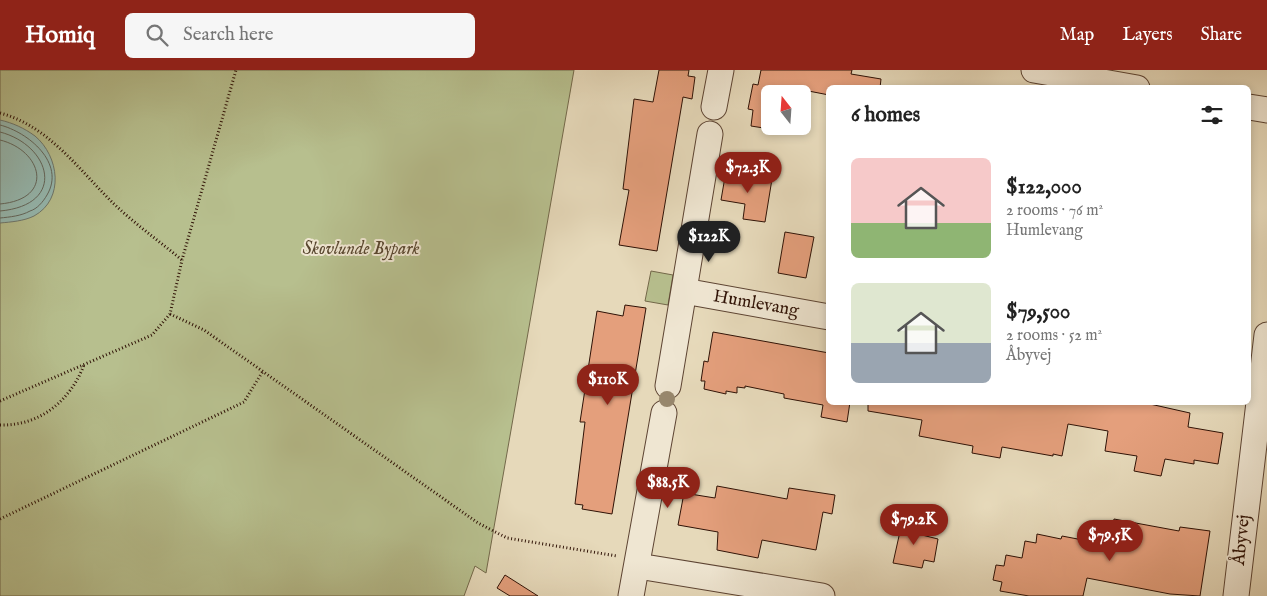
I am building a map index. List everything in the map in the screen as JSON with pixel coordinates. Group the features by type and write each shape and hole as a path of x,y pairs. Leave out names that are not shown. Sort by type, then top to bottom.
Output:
{"street":[{"path":"714,107 720,70"},
{"path":"1034,70 1120,85"},
{"path":"1251,106 1267,110"},
{"path":"668,386 710,134"},
{"name":"Humlevang","path":"684,291 826,316"},
{"name":"Åbyvej","path":"1236,596 1258,392 1267,335"},
{"path":"630,596 638,566 664,413"},
{"path":"638,566 822,596"}],"path":[{"path":"0,401 152,335 170,314 182,260 236,70"},
{"path":"0,113 19,118 43,133 115,205 182,260"},
{"path":"170,314 204,330 478,522 507,538 615,555 638,566"},
{"path":"0,425 16,424 35,418 58,405 75,387 84,365"},
{"path":"0,520 244,402 263,371"}],"green space":[{"name":"Skovlunde Bypark","path":"0,70 574,70 486,573 475,566 464,596 0,596"},
{"path":"651,271 673,275 668,305 645,301"}],"water":[{"path":"0,120 27,131 43,144 53,166 55,177 51,199 44,209 26,219 0,223"}],"building":[{"path":"659,70 689,70 688,76 695,77 692,99 683,97 657,251 619,245 629,190 623,189 634,99 653,102"},
{"path":"761,70 852,70 851,74 881,79 880,85 826,85 826,94 811,91 811,85 761,85 761,128 751,126 753,110 748,109 753,84 758,85"},
{"path":"726,171 772,179 765,222 743,219 745,204 721,200"},
{"path":"785,232 814,237 806,278 778,273"},
{"path":"625,305 646,308 612,514 582,509 583,505 575,504 585,422 580,422 597,311 623,316"},
{"path":"713,332 826,352 826,405 850,405 847,422 821,417 823,405 784,398 784,394 745,386 745,388 737,387 737,393 726,391 726,394 704,389 705,381 701,381 704,361 708,362"},
{"path":"868,405 1154,405 1190,413 1188,427 1223,433 1218,464 1194,460 1194,464 1165,459 1161,476 1134,471 1137,456 1105,451 1108,431 1068,424 1062,456 1002,447 1000,458 972,453 973,446 919,436 922,420 868,411"},
{"path":"717,486 787,499 789,488 835,495 832,514 823,512 816,550 762,540 758,558 717,550 718,532 678,525 684,493 715,498"},
{"path":"903,518 920,521 918,534 938,539 934,562 924,560 922,568 893,563"},
{"path":"1114,519 1179,531 1180,527 1210,531 1200,596 1170,594 1087,578 1083,596 1029,596 1000,591 1002,582 993,580 996,565 1004,566 1006,555 1022,558 1025,541 1036,543 1037,534 1061,539 1062,536 1109,545"},
{"path":"505,575 538,596 510,596 497,588"}]}
